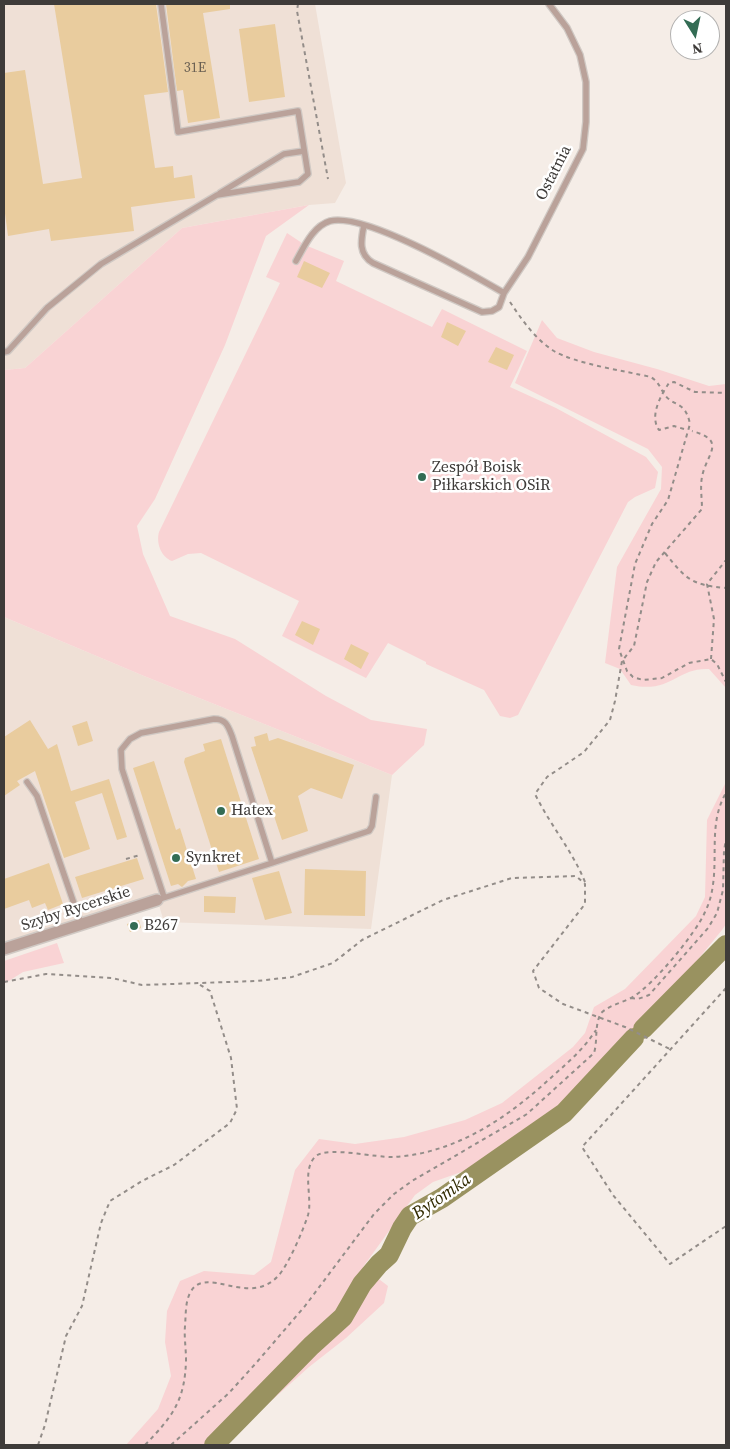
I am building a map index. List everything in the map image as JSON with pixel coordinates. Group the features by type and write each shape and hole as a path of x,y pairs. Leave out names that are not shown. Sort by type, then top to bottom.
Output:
{"street":[{"name":"Szyby Rycerskie","path":"4,949 161,898"}],"lane":[{"path":"161,4 178,132 298,112 308,174 299,182 217,194"},
{"name":"Ostatnia","path":"364,225 362,252 365,258 372,263 482,312 492,311 500,307 504,293 528,257 583,149 586,122 584,73 580,55 567,28 550,4"},
{"path":"4,352 8,351 47,308 101,264 284,154 304,151"},
{"path":"296,261 319,227 330,221 340,221 364,225 426,249 504,293"},
{"path":"272,863 226,722 214,719 141,733 126,742 121,750 120,759 161,898 272,863 369,831 372,826 376,797"},
{"path":"27,782 37,796 82,924"}],"path":[{"path":"298,4 297,11 328,179"},
{"path":"504,293 527,327 553,350 567,357 651,377 659,382 663,393 680,404 688,413 690,424 668,500 652,524 635,564 619,649 622,661 633,677 643,680 662,678 689,664 710,659 717,664 726,682"},
{"path":"684,429 674,426 659,430 656,426 656,408 669,383 674,382 695,392 726,393"},
{"path":"670,1049 626,1027 563,1004 539,988 533,971 585,904 585,884 560,832 544,812 535,794 547,777 584,752 610,720 616,701 622,661 634,646 647,582 656,562 702,509 702,475 713,450 713,444 707,437 692,431"},
{"path":"665,553 682,575 691,581 726,588"},
{"path":"710,659 714,619 707,584 726,560"},
{"path":"171,1445 229,1393 257,1362 305,1306 374,1214 394,1194 412,1181 527,1114 594,1053 597,1043 596,1030 598,1018 606,1008 631,998 673,957 705,913 712,888 717,812 726,793"},
{"path":"631,998 638,999 649,995 708,928 721,903 726,839"},
{"path":"126,859 145,854"},
{"path":"4,982 46,974 112,978 142,985 195,982 257,982 292,977 333,963 362,940 443,900 512,878 564,874 576,876 585,884"},
{"path":"38,1445 45,1425 66,1336 82,1306 101,1223 110,1201 142,1181 174,1165 230,1123 237,1109 231,1058 221,1020 210,991 195,982"},
{"path":"726,988 582,1147 613,1195 670,1264 726,1226"},
{"path":"145,1445 168,1421 181,1397 186,1360 186,1307 192,1289 208,1281 254,1290 264,1288 274,1281 289,1260 308,1214 309,1174 313,1160 317,1155 329,1152 392,1157 426,1152 458,1143 514,1110 534,1094 586,1045 596,1030"}],"shaded area":[{"path":"4,4 315,4 346,183 335,203 309,205 182,228 25,368 4,370"},
{"path":"309,205 266,236 225,345 155,499 137,526 143,554 170,616 235,639 326,696 371,720 427,729 424,745 392,775 144,676 4,617 4,370 25,368 182,228"},
{"name":"Zespół Boisk Piłkarskich OSiR","path":"287,233 305,245 344,261 336,281 432,327 442,309 527,351 510,387 556,408 646,457 658,472 655,488 628,502 518,715 510,718 500,716 484,690 426,664 426,662 388,643 366,678 282,636 299,601 201,553 188,554 172,561 160,549 158,541 159,532 280,283 266,277"},
{"path":"542,320 557,338 594,352 657,369 709,386 726,384 726,688 709,669 698,669 656,686 631,685 620,669 605,663 617,567 661,489 662,467 648,449 515,383"},
{"path":"4,617 144,676 392,775 371,929 164,922 156,895 4,943"},
{"path":"726,782 726,924 686,974 560,1109 467,1170 433,1182 415,1195 363,1267 388,1286 384,1303 222,1445 126,1445 158,1409 171,1376 165,1342 167,1311 180,1281 204,1271 254,1275 271,1262 295,1170 319,1139 355,1144 404,1137 465,1120 502,1103 573,1047 585,1033 594,1007 625,989 696,916 705,897 707,820"},
{"path":"57,943 64,963 23,972 4,984 4,961"}],"building":[{"path":"54,4 156,4 168,92 144,95 155,168 173,166 174,178 192,175 195,198 131,207 134,231 51,241 49,229 8,236 4,206 4,73 25,70 43,184 82,178"},
{"path":"166,4 230,4 230,9 203,13 220,118 188,123 183,90 177,91"},
{"path":"275,24 285,97 249,102 239,29"},
{"path":"304,261 330,273 322,288 297,277"},
{"path":"447,322 466,331 458,346 441,337"},
{"path":"496,347 514,355 507,370 488,362"},
{"path":"302,621 320,629 313,645 295,635"},
{"path":"351,644 369,653 361,669 344,659"},
{"path":"30,720 48,749 57,744 71,791 109,779 127,837 117,840 102,793 75,802 90,849 64,858 35,771 17,781 20,785 4,796 4,737"},
{"path":"87,721 93,741 78,746 72,726"},
{"path":"267,733 269,741 278,738 354,765 342,799 311,788 298,796 308,831 282,840 251,747 256,746 254,737"},
{"name":"Hatex","path":"221,739 259,859 219,872 184,762 185,758 205,751 203,744"},
{"path":"154,761 176,830 180,828 196,879 188,881 182,887 178,884 171,886 133,768"},
{"path":"137,858 144,879 82,898 75,877"},
{"path":"49,863 63,904 48,910 45,903 32,908 29,900 4,909 4,879"},
{"path":"305,869 366,871 365,916 304,915"},
{"path":"279,871 292,913 265,920 252,878"},
{"path":"204,896 236,897 235,913 204,912"},
{"name":"B267","path":"139,920 141,928 130,932 127,924"}],"waterway":[{"name":"Bytomka","path":"643,1029 726,945"},
{"name":"Bytomka","path":"214,1445 311,1346 343,1317 362,1284 389,1255 410,1216 442,1198 564,1113 634,1038"}],"place":[{"name":"Zespół Boisk Piłkarskich OSiR","path":"422,477"},
{"name":"Hatex","path":"221,811"},
{"name":"Synkret","path":"176,858"},
{"name":"B267","path":"134,926"}]}
